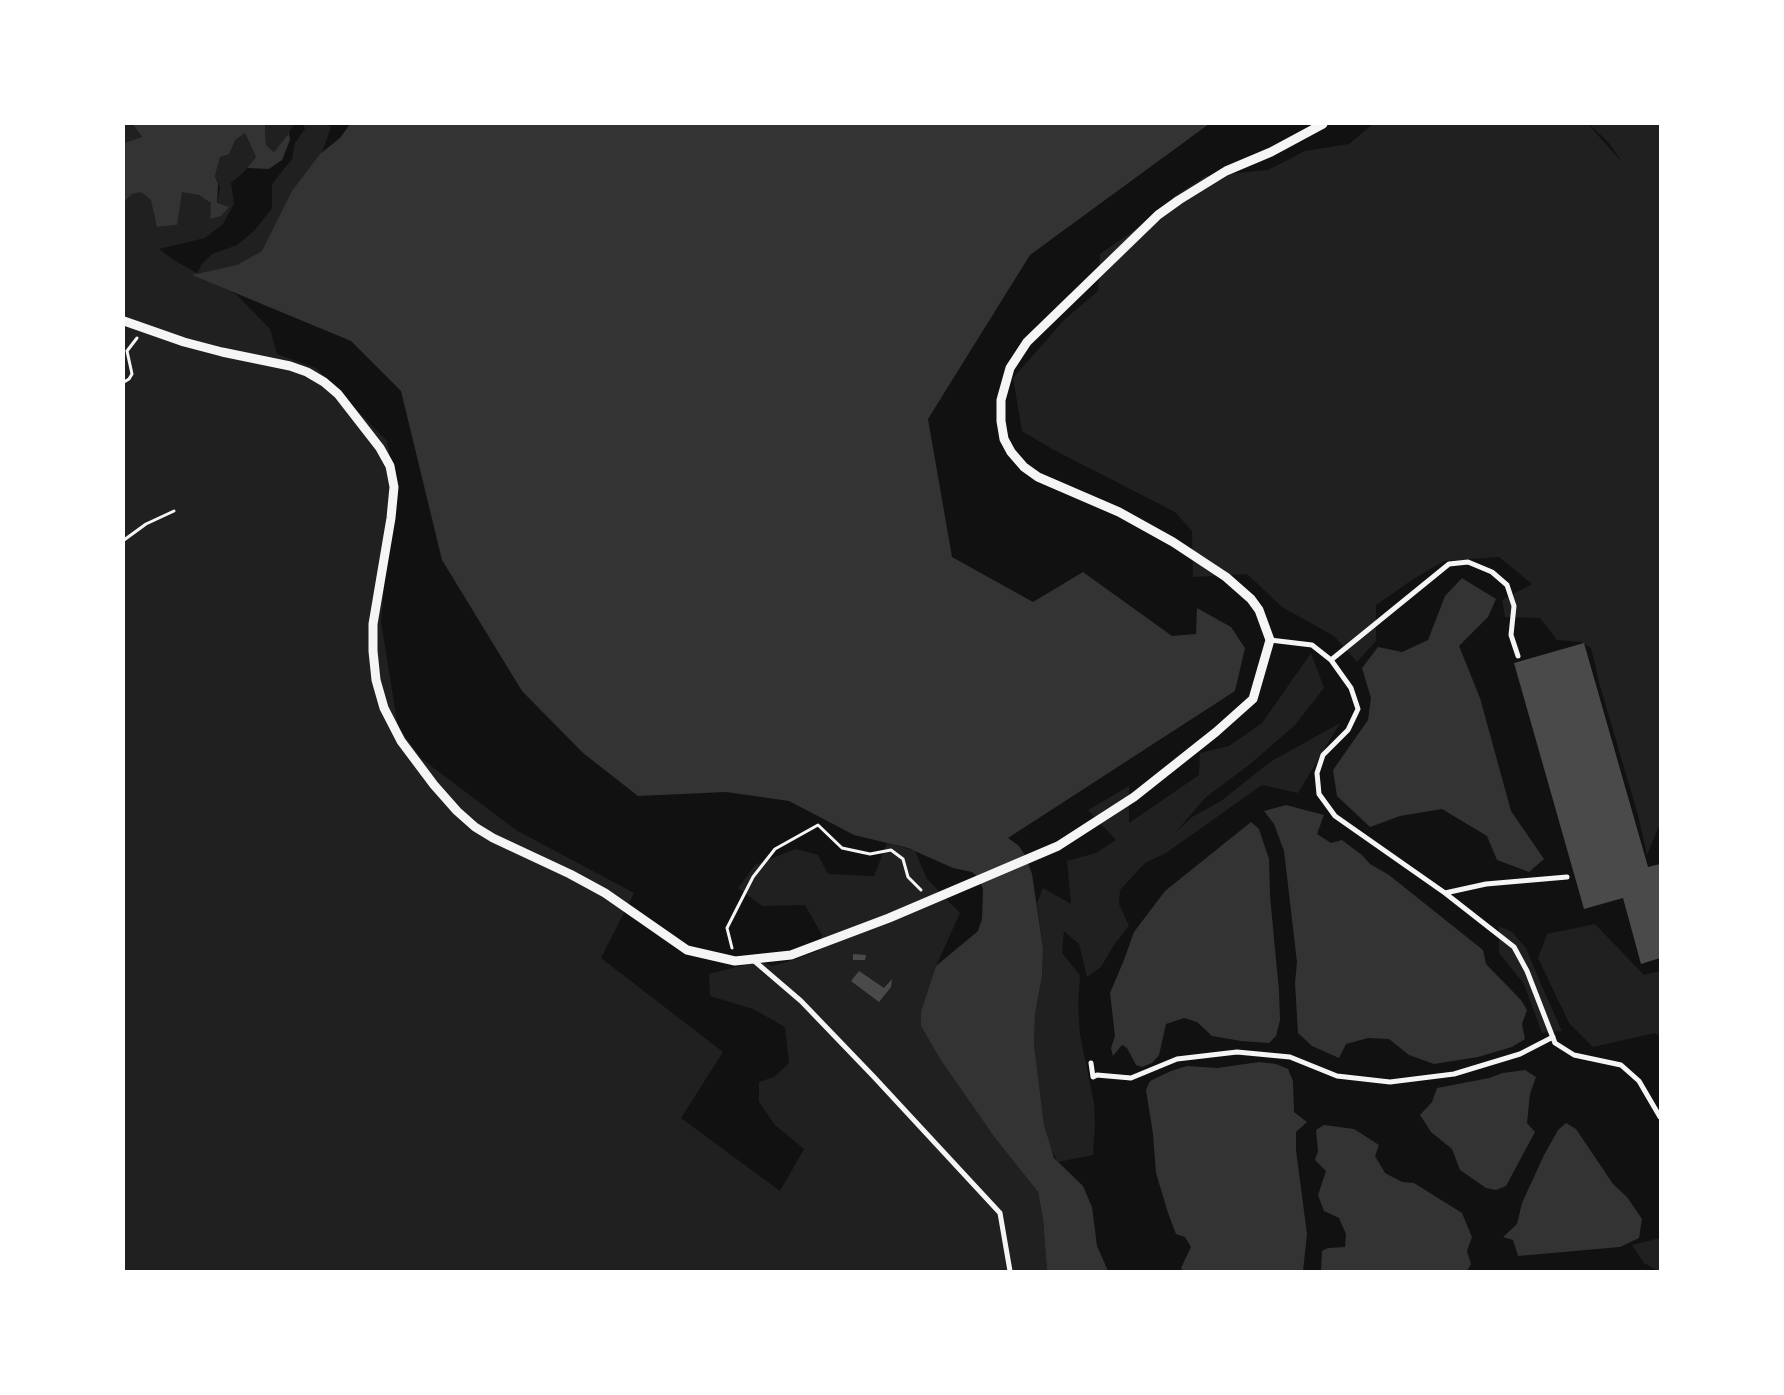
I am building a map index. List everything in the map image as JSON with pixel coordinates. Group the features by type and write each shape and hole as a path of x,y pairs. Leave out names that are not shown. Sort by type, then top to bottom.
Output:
{"street":[{"path":"124,321 222,352 290,366 316,377 338,394 384,454 393,478 394,496 373,624 376,680 384,708 398,736 444,798 468,821 484,832 605,893 687,950 735,960 791,955 926,902 1058,846 1134,798 1216,732 1253,699 1270,640 1260,610 1244,592 1226,577 1173,542 1101,504 1046,481 1024,467 1011,452 1004,439 1001,421 1001,400 1010,368 1027,342 1158,215 1226,171 1271,152 1323,124"},
{"path":"1331,660 1449,564 1468,562 1492,572 1507,585 1514,606 1511,635 1518,656"},
{"path":"1270,640 1312,645 1331,660 1351,688 1358,709 1348,730 1323,755 1317,773 1319,794 1334,816 1445,893 1514,947 1528,971 1555,1043 1574,1056 1621,1065 1639,1082 1660,1117"},
{"path":"1445,893 1486,884 1567,878"},
{"path":"752,959 801,1001 1000,1213 1010,1271"},
{"path":"1091,1063 1092,1077 1097,1075 1131,1078 1177,1059 1237,1052 1290,1057 1337,1076 1390,1082 1454,1074 1520,1054 1552,1037"}],"path":[{"path":"124,382 129,380 132,374 132,368 127,356 128,348 148,330"},
{"path":"124,540 146,524 174,511"},
{"path":"735,960 727,928 753,877 775,849 818,825 842,848 870,854 892,850 903,859 908,878 921,889 926,902"}],"shaded area":[{"path":"124,124 134,126 142,137 124,143"},
{"path":"131,124 265,124 266,145 274,152 289,133 290,140 282,160 269,169 247,168 256,157 245,133 235,140 229,154 220,157 215,176 218,184 217,203 229,207 221,216 210,219 211,203 199,195 182,192 177,225 157,227 151,200 141,192 132,194 124,202 124,143 142,137"},
{"path":"265,124 294,124 274,152 266,145"},
{"path":"303,124 326,124 331,127 318,164 265,250 219,275 204,277 237,295 270,329 277,354 316,368 387,441 394,478 381,622 398,727 422,759 516,830 634,893 601,958 723,1052 681,1118 780,1191 804,1149 775,1125 759,1102 759,1082 774,1077 789,1063 785,1027 753,1009 710,996 709,974 760,961 772,966 796,959 818,951 822,935 805,905 762,906 738,888 755,865 796,849 818,855 828,874 874,876 887,843 915,851 927,879 960,913 936,966 922,1012 921,1026 940,1059 995,1138 1038,1192 1043,1219 1047,1271 124,1271 124,202 132,194 141,191 154,203 154,214 158,227 177,225 181,191 212,200 210,219 220,216 228,207 217,204 220,188 215,176 220,157 235,140 245,133 256,157 244,172 231,183 234,204 223,224 205,238 159,249 197,273 202,264 212,254 237,245 254,231 272,208 272,184 292,159 295,143 305,129"},
{"path":"350,124 1209,124 1030,255 928,419 952,557 1033,602 1083,572 1172,636 1196,634 1197,608 1231,627 1245,648 1235,691 1008,838 1019,846 1026,857 1032,874 1043,948 1042,976 1035,1014 1034,1044 1044,1125 1054,1158 1083,1186 1092,1207 1097,1246 1108,1271 1047,1271 1043,1219 1038,1192 995,1138 940,1059 921,1026 921,1012 936,966 978,931 982,919 983,889 978,877 972,872 953,868 908,848 854,835 789,801 726,792 638,796 583,753 522,691 442,560 401,391 351,341 192,275 237,265 262,251 292,191 320,154 340,138"},
{"path":"1373,124 1588,124 1622,162 1609,143 1589,124 1660,124 1660,824 1647,855 1638,815 1600,686 1591,648 1581,642 1557,640 1540,618 1505,617 1502,600 1532,584 1499,557 1444,561 1376,605 1376,641 1357,662 1334,636 1282,607 1247,574 1193,577 1192,531 1175,512 1052,449 1022,431 1013,378 1064,320 1098,291 1100,254 1152,218 1175,196 1206,176 1268,170 1305,151 1349,144"},
{"path":"1462,578 1496,599 1488,617 1459,646 1480,698 1511,811 1544,859 1529,872 1497,860 1487,836 1442,809 1400,816 1370,827 1337,796 1333,770 1368,720 1371,698 1362,668 1378,647 1402,652 1428,640 1445,596"},
{"path":"1311,653 1324,688 1295,725 1249,765 1206,797 1175,833 1192,817 1221,801 1270,762 1340,723 1298,793 1262,785 1166,853 1145,863 1120,890 1119,904 1129,926 1114,945 1101,967 1087,977 1079,944 1064,931 1062,953 1080,975 1078,1005 1080,1035 1094,1103 1095,1125 1093,1155 1058,1162 1049,1145 1044,1125 1034,1044 1035,1014 1042,976 1043,948 1037,903 1043,888 1071,904 1067,861 1096,853 1116,840 1088,810 1129,786 1129,823 1199,775 1200,753 1229,746 1262,723"},
{"path":"1286,805 1324,815 1317,834 1331,843 1342,840 1362,855 1370,864 1389,875 1483,950 1486,964 1521,1000 1527,1010 1522,1024 1525,1039 1512,1047 1478,1057 1434,1064 1409,1055 1389,1039 1368,1038 1346,1044 1339,1058 1312,1046 1298,1033 1295,983 1297,962 1284,851 1274,824 1264,811"},
{"path":"1251,822 1259,829 1269,859 1270,896 1279,991 1280,1020 1276,1036 1269,1043 1212,1036 1197,1022 1184,1018 1166,1024 1159,1055 1152,1063 1142,1067 1136,1065 1127,1048 1122,1045 1113,1056 1111,1048 1115,1036 1110,993 1134,932 1165,891"},
{"path":"1595,924 1644,975 1660,971 1660,1036 1655,1033 1593,1047 1569,1023 1538,958 1547,934"},
{"path":"1499,926 1512,932 1526,948 1562,1031 1542,1033 1524,984 1499,953"},
{"path":"1259,1062 1276,1064 1288,1069 1293,1081 1294,1112 1307,1122 1296,1132 1296,1150 1307,1234 1303,1271 1183,1271 1181,1268 1191,1247 1185,1237 1176,1234 1156,1173 1153,1134 1146,1090 1150,1081 1187,1066 1217,1068"},
{"path":"1525,1070 1536,1077 1530,1094 1527,1123 1535,1132 1506,1186 1496,1190 1486,1188 1460,1170 1452,1149 1431,1132 1420,1115 1432,1102 1437,1088"},
{"path":"1566,1123 1576,1129 1613,1184 1627,1197 1642,1219 1639,1238 1620,1247 1518,1256 1513,1240 1503,1237 1517,1224 1522,1203 1544,1155 1558,1130"},
{"path":"1324,1125 1354,1129 1379,1145 1375,1156 1385,1173 1402,1182 1414,1183 1462,1213 1472,1237 1467,1251 1471,1264 1467,1271 1321,1271 1322,1251 1328,1248 1345,1247 1346,1234 1339,1218 1324,1211 1318,1195 1326,1171 1315,1160 1318,1151 1316,1130"},
{"path":"1660,1238 1660,1271 1658,1271 1644,1263 1632,1245"}],"building":[{"path":"1584,643 1648,867 1660,864 1660,958 1641,964 1623,898 1584,909 1514,663"},
{"path":"853,954 866,955 865,960 853,960"},
{"path":"859,971 884,988 892,979 891,987 879,1002 851,981"}]}
